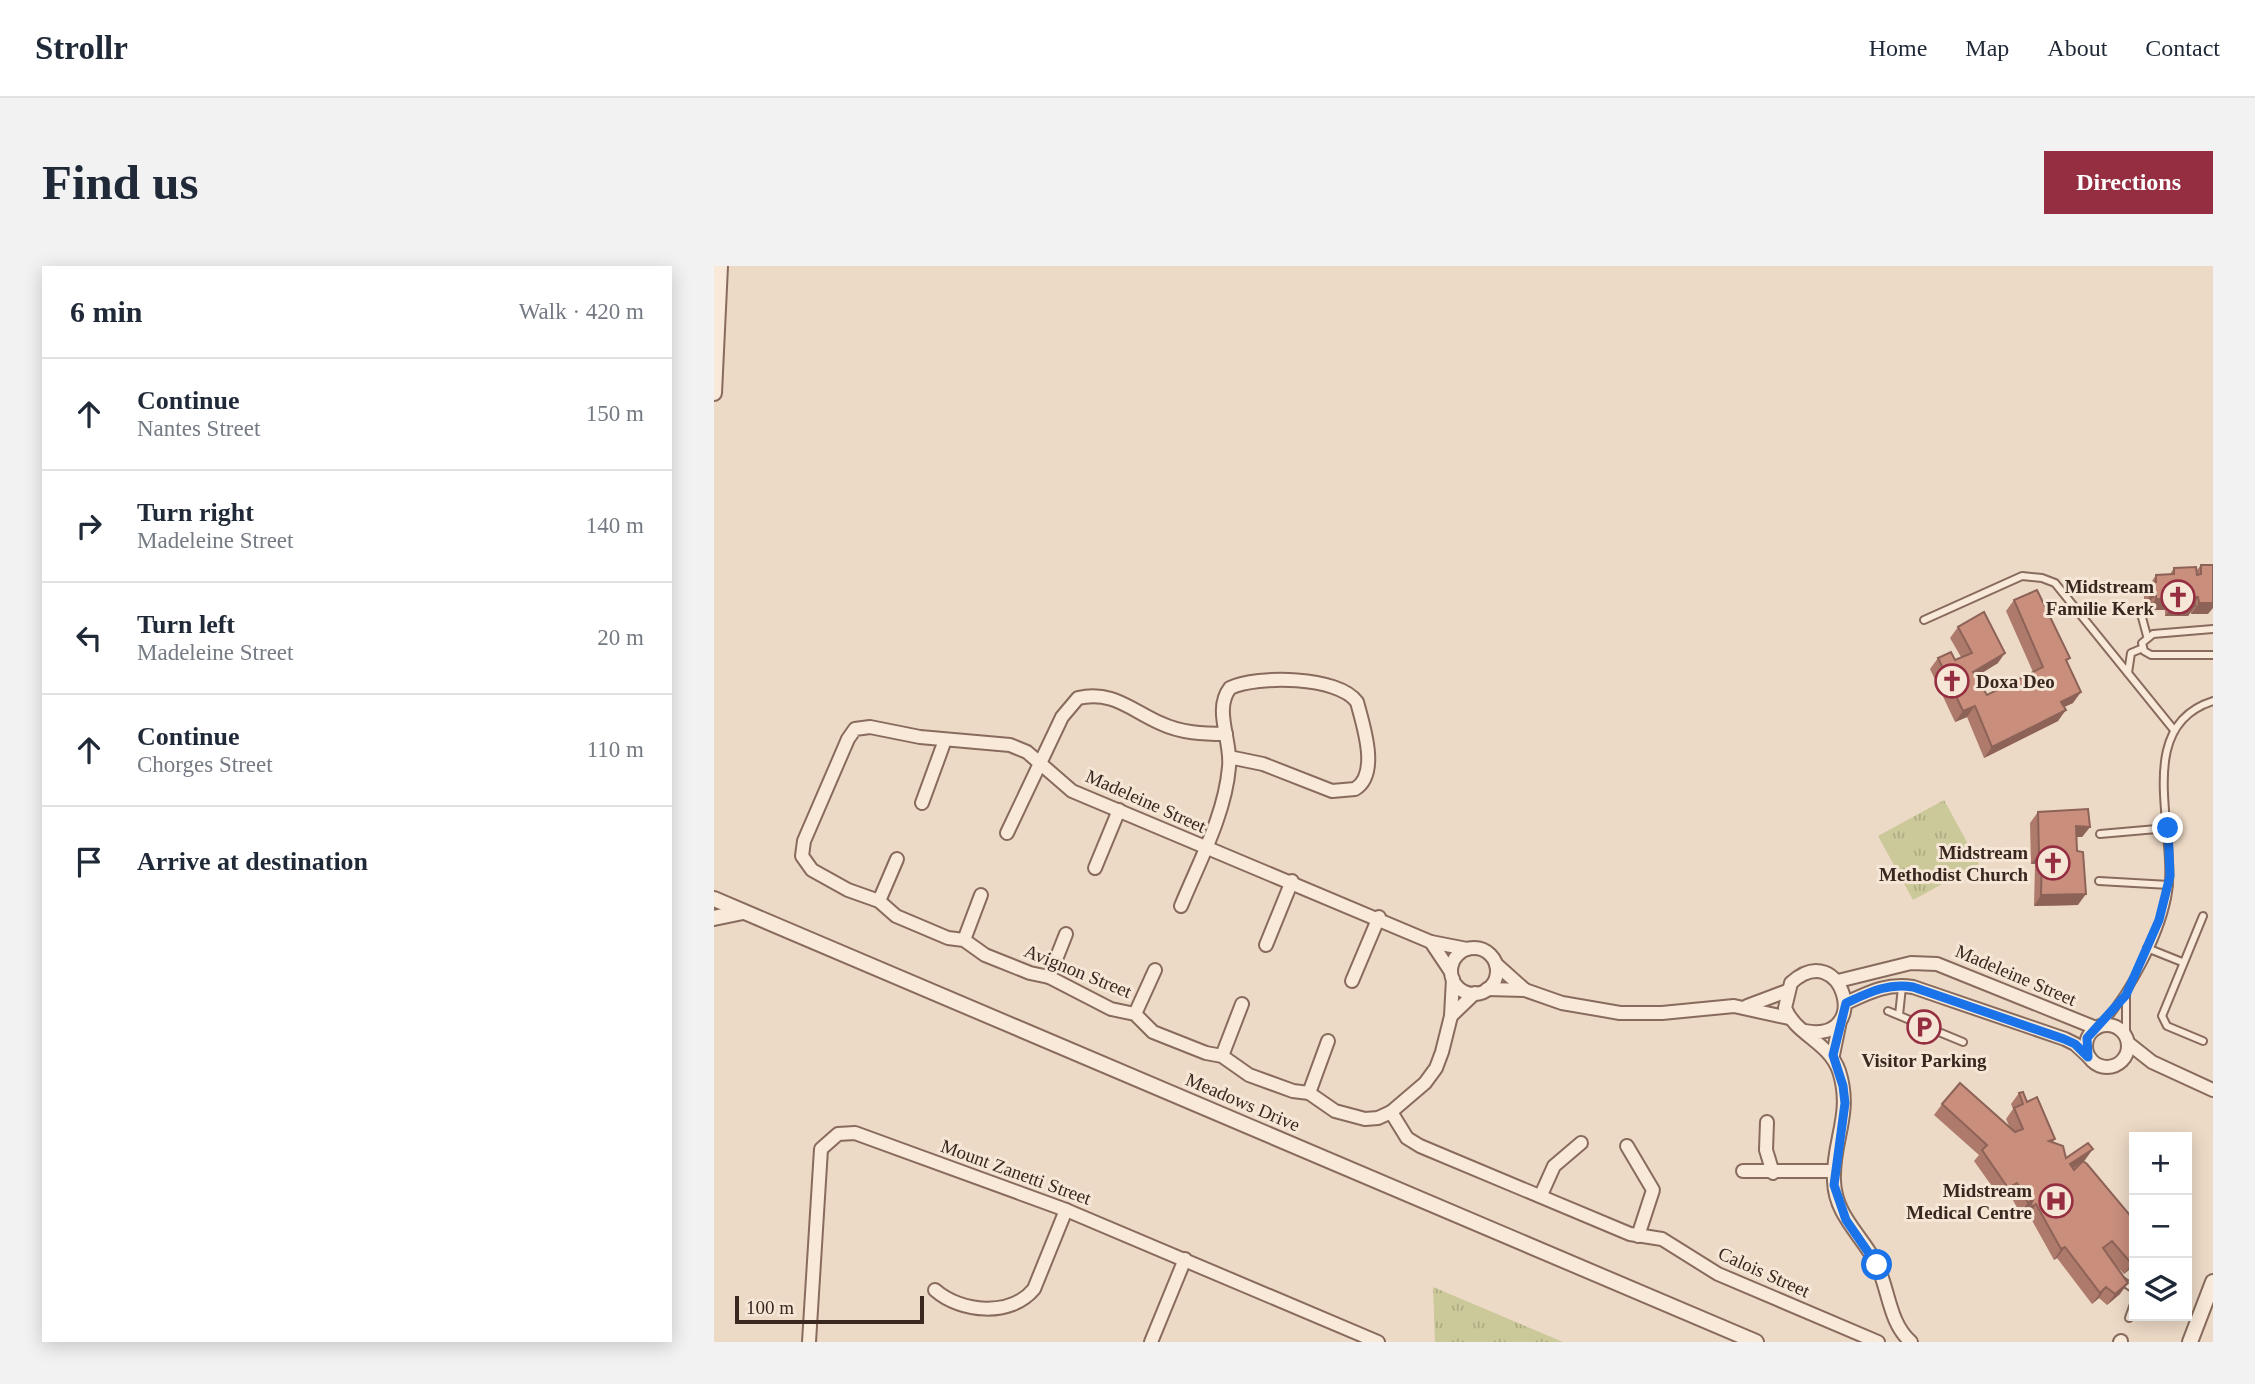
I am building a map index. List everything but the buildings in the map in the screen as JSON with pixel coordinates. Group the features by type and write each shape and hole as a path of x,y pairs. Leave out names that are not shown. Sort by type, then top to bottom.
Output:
{"street":[{"path":"714,393 720,266"},
{"path":"1181,906 1224,796 1230,757 1224,696 1240,684 1278,680 1331,685 1351,694 1357,702 1368,765 1361,785 1332,791 1263,764 1230,757"},
{"path":"1007,833 1069,705 1078,698 1089,696 1119,700 1174,729 1194,733 1226,733"},
{"name":"Madeleine Street","path":"848,739 855,729 870,727 945,740 1010,745 1041,763 1072,791 1380,918 1431,942 1481,949 1525,990"},
{"name":"Avignon Street","path":"848,739 812,820 802,856 812,870 848,890 879,901 896,916 948,937 964,940 985,955 1030,973 1049,977 1111,1009 1135,1014 1153,1032 1206,1054 1222,1056 1249,1075 1293,1091 1309,1093 1322,1105 1350,1116 1365,1119 1391,1112"},
{"path":"922,803 945,740"},
{"path":"1095,868 1119,810"},
{"path":"879,901 897,859"},
{"path":"1266,946 1292,881"},
{"path":"964,940 981,895"},
{"name":"Meadows Drive","path":"714,899 1756,1342"},
{"path":"714,918 744,911"},
{"path":"1352,981 1380,918"},
{"path":"1049,977 1066,934"},
{"path":"1431,942 1463,990 1481,991"},
{"path":"1391,1112 1425,1083 1436,1068 1451,1016 1455,957 1467,949"},
{"name":"Madeleine Street","path":"1481,991 1525,990 1562,1003 1620,1013 1746,1006 1787,991 1798,977 1814,971 1838,981 1911,963 1937,964 2099,1027 2118,1028 2151,1062 2211,1086"},
{"path":"1451,1016 1495,978 1496,964"},
{"path":"1135,1014 1155,970"},
{"path":"1838,981 1846,1003 1833,1055 1843,1086 1845,1103 1845,1120 1833,1171 1838,1203 1877,1265 1903,1340"},
{"path":"1846,1003 1879,988 1903,985"},
{"name":"Madeleine Street","path":"1903,985 2064,1039 2075,1044 2099,1066 2151,1062"},
{"path":"1787,991 1785,1008 1789,1018"},
{"path":"1222,1056 1242,1004"},
{"name":"Madeleine Street","path":"1746,1006 1789,1018 1833,1055"},
{"path":"1805,1031 1825,1031 1840,1020"},
{"path":"2088,1057 2087,1038 2099,1027"},
{"path":"2118,1064 2126,1054 2127,1040"},
{"path":"1309,1093 1328,1041"},
{"name":"Calois Street","path":"1391,1112 1407,1138 1420,1146 1638,1236 1662,1239 1718,1274 1878,1342"},
{"path":"1767,1122 1766,1150 1773,1173"},
{"name":"Mount Zanetti Street","path":"810,1342 818,1161 827,1140 838,1134 855,1133 1066,1210 1378,1342"},
{"path":"1541,1195 1553,1166 1581,1143"},
{"path":"1627,1146 1653,1190 1638,1236"},
{"path":"1742,1171 1833,1171"},
{"path":"935,1290 950,1303 976,1307 1006,1308 1025,1300 1034,1289 1066,1210"},
{"path":"1151,1342 1185,1259"},
{"path":"2190,1342 2213,1282"}],"lane":[{"path":"1924,620 2022,576 2042,578 2054,583 2174,730"},
{"path":"2140,610 2147,636"},
{"path":"2213,629 2147,636 2142,643 2143,648 2151,655 2213,655"},
{"path":"2127,673 2131,653 2143,648"},
{"path":"2099,1027 2126,995 2166,901 2169,885 2164,768 2174,730 2187,715 2213,701"},
{"path":"2100,834 2168,828"},
{"path":"2099,881 2169,885"},
{"path":"2203,916 2162,1016 2167,1026 2203,1041"},
{"path":"2147,948 2182,962"},
{"path":"1899,1015 1903,985"},
{"path":"2126,995 2127,1040"},
{"path":"1888,1011 1963,1042"},
{"path":"2114,1273 2129,1285"}],"green space":[{"path":"1944,800 1979,864 1913,900 1878,836"},
{"path":"1433,1287 1563,1342 1435,1342"}],"place":[{"name":"Midstream Familie Kerk","path":"2178,597"},
{"name":"Doxa Deo","path":"1952,681"},
{"name":"Midstream Methodist Church","path":"2053,863"},
{"name":"Visitor Parking","path":"1924,1027"},
{"name":"Midstream Medical Centre","path":"2056,1201"}],"route":[{"path":"1877,1265 1846,1220 1834,1185 1833,1171 1845,1120 1845,1103 1843,1086 1833,1055 1846,1003 1879,988 1896,984 1913,987 1990,1016 2064,1039 2075,1044 2088,1057 2087,1038 2101,1026 2126,995 2166,901 2170,876 2168,828"}]}
